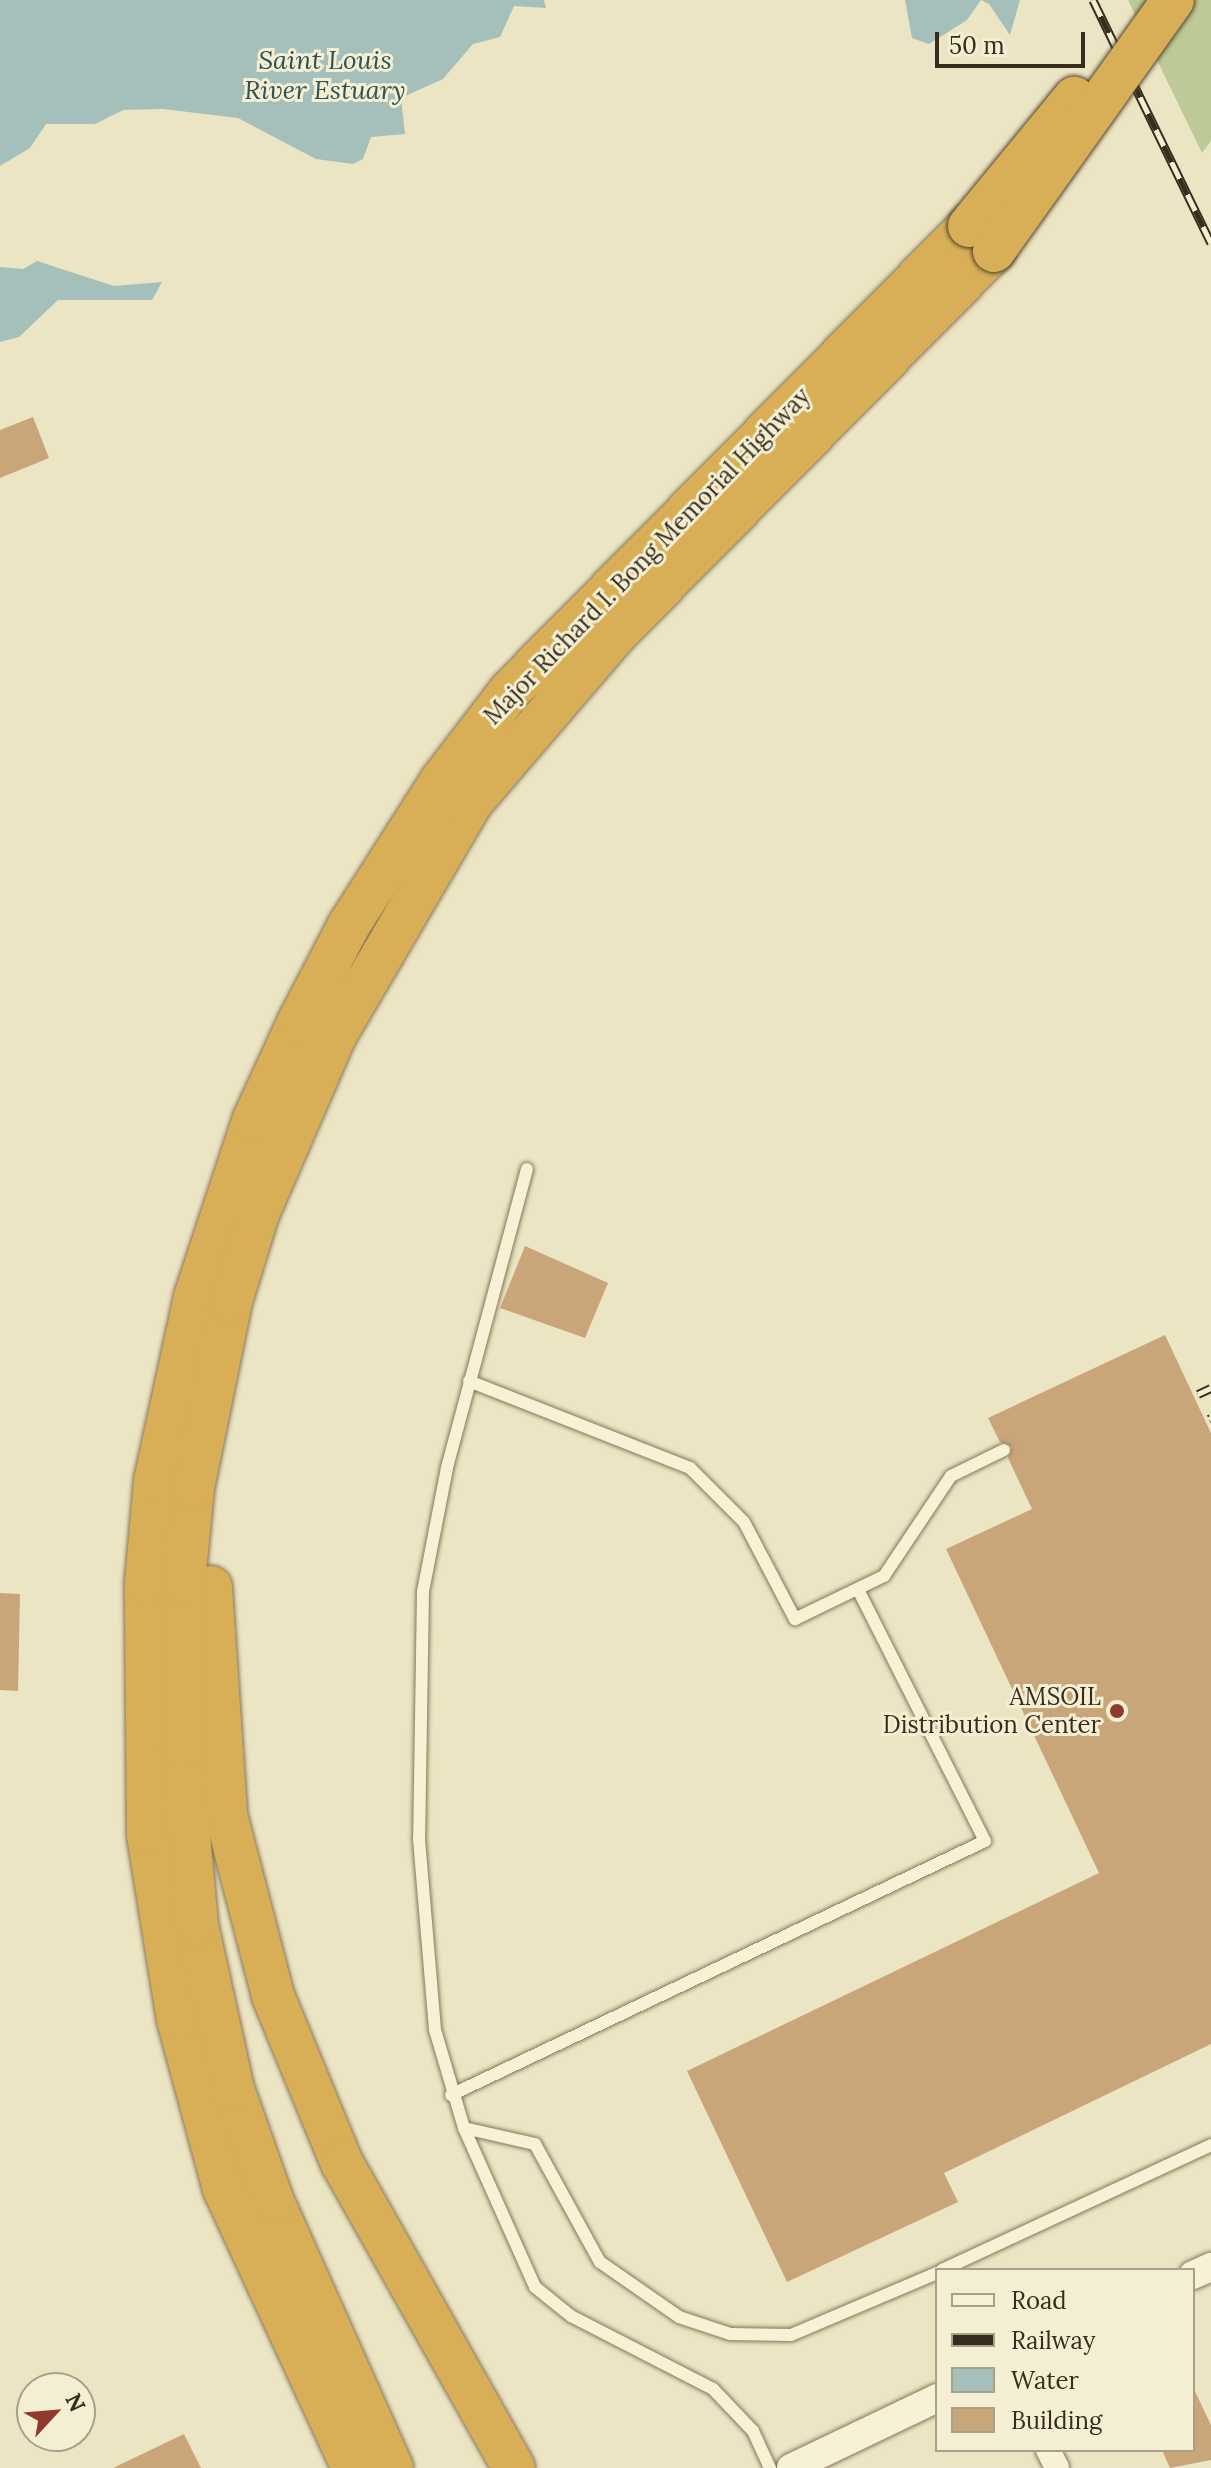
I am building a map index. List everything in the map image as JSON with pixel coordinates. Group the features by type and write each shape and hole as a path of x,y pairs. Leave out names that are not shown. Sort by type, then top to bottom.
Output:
{"highway":[{"path":"982,239 1138,0"},
{"path":"982,239 1173,0"},
{"name":"Major Richard I. Bong Memorial Highway","path":"392,2468 307,2287 233,2089 197,1925 181,1745 184,1582 208,1404 258,1214 335,1036 423,874 503,759 982,239"},
{"name":"Major Richard I. Bong Memorial Highway","path":"353,2468 224,2189 178,2020 148,1835 146,1582 155,1481 195,1297 254,1119 299,1021 349,925 441,781 510,691 982,239"},
{"path":"335,1036 230,1407 211,1584 216,1736 244,1904 299,2071 342,2163 514,2468"}],"street":[{"path":"791,2468 935,2399"}],"lane":[{"path":"527,1169 469,1381 431,1541 419,1661 426,1944 451,2095 535,2287 571,2316 713,2389 753,2431 770,2468"},
{"path":"469,1381 690,1468 744,1522 795,1619 858,1590 900,1560 951,1476 1004,1450"},
{"path":"451,2095 985,1841 858,1590"},
{"path":"464,2128 535,2144 600,2262 679,2317 730,2334 791,2335 935,2273"},
{"path":"946,2268 1211,2145"}],"green space":[{"path":"1128,0 1211,0 1211,141 1202,153"}],"water":[{"name":"Saint Louis River Estuary","path":"0,0 544,0 546,8 514,6 500,37 473,44 443,79 401,98 405,134 371,137 363,159 353,164 316,159 238,118 163,109 123,110 95,124 46,124 30,148 0,166"},
{"path":"905,0 981,0 967,20 929,44 912,38"},
{"path":"981,0 1020,0 1010,35 989,4"},
{"path":"37,261 114,286 162,282 152,300 58,300 19,337 0,342 0,267 23,269"}],"building":[{"path":"33,417 49,458 0,478 0,430"},
{"path":"525,1246 608,1283 585,1338 500,1308"},
{"name":"AMSOIL Distribution Center","path":"1165,1335 1211,1433 1211,2044 944,2173 958,2202 787,2282 687,2071 1099,1873 946,1549 1032,1509 1008,1458 1012,1447 1000,1442 988,1418"},
{"path":"0,1593 20,1594 18,1691 0,1690"},
{"path":"1195,2391 1211,2425 1211,2460 1170,2468 1163,2452 1195,2452"},
{"path":"184,2434 201,2468 113,2468"}],"railway":[{"path":"1093,0 1211,243"},
{"path":"1198,1394 1211,1388"}],"place":[{"name":"AMSOIL Distribution Center","path":"1117,1711"}]}
